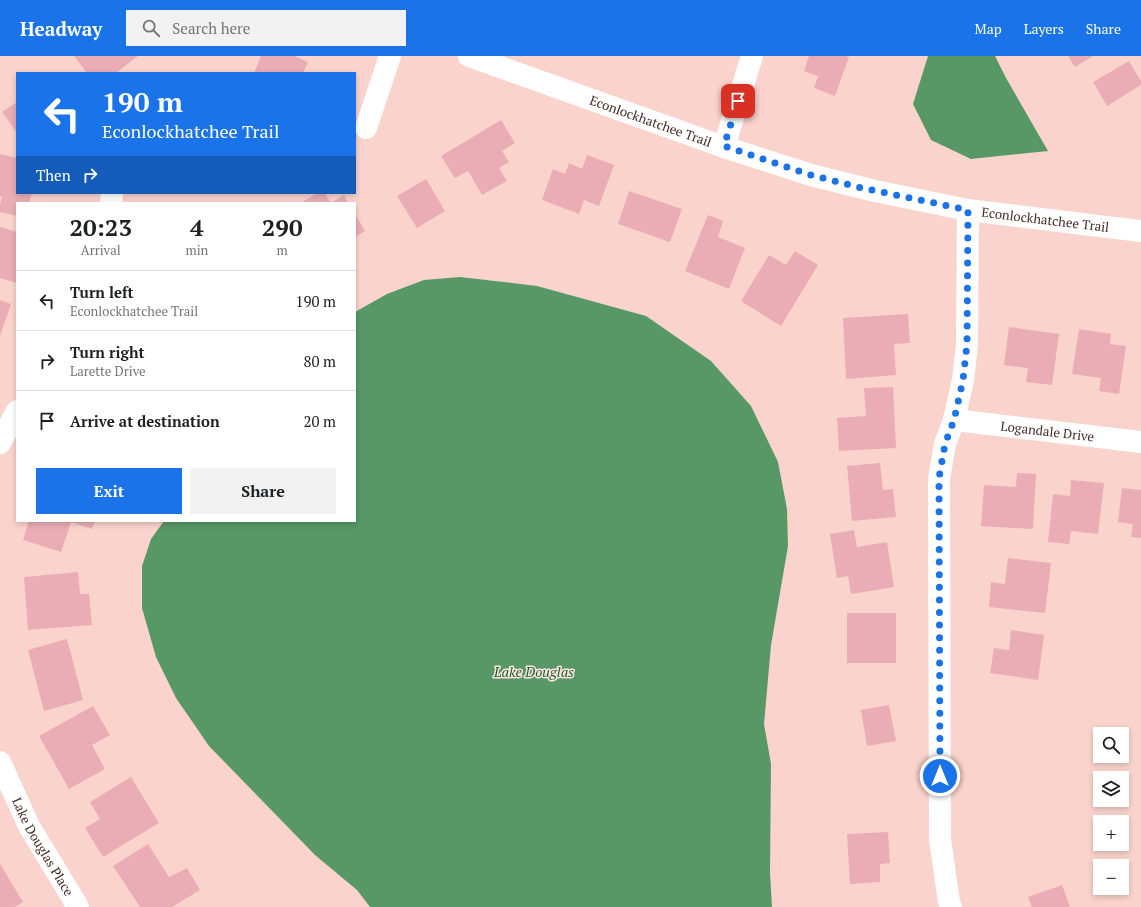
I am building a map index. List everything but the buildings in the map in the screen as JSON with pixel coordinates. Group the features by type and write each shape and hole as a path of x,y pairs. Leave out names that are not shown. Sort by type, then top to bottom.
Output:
{"street":[{"path":"366,128 390,56"},
{"name":"Econlockhatchee Trail","path":"469,56 724,146 811,175 868,190 968,210 1141,231"},
{"path":"724,146 752,56"},
{"path":"951,907 940,839 939,478 945,444 954,420 963,380 967,344 968,210"},
{"path":"0,443 16,413"},
{"name":"Logandale Drive","path":"954,420 1141,442"},
{"name":"Lake Douglas Place","path":"0,762 29,826 78,907"}],"water":[{"path":"928,56 995,56 1048,151 971,159 931,140 913,104"},
{"name":"Lake Douglas","path":"460,277 537,286 646,316 711,361 751,406 778,462 787,509 788,546 771,645 764,724 771,764 770,873 772,907 370,907 357,890 315,855 209,746 176,698 156,657 142,608 142,566 151,539 163,522 356,522 356,311 387,294 424,280"}],"route":[{"path":"738,101 724,146 811,175 875,191 968,210 967,344 963,380 954,420 945,444 939,478 940,776"}]}
